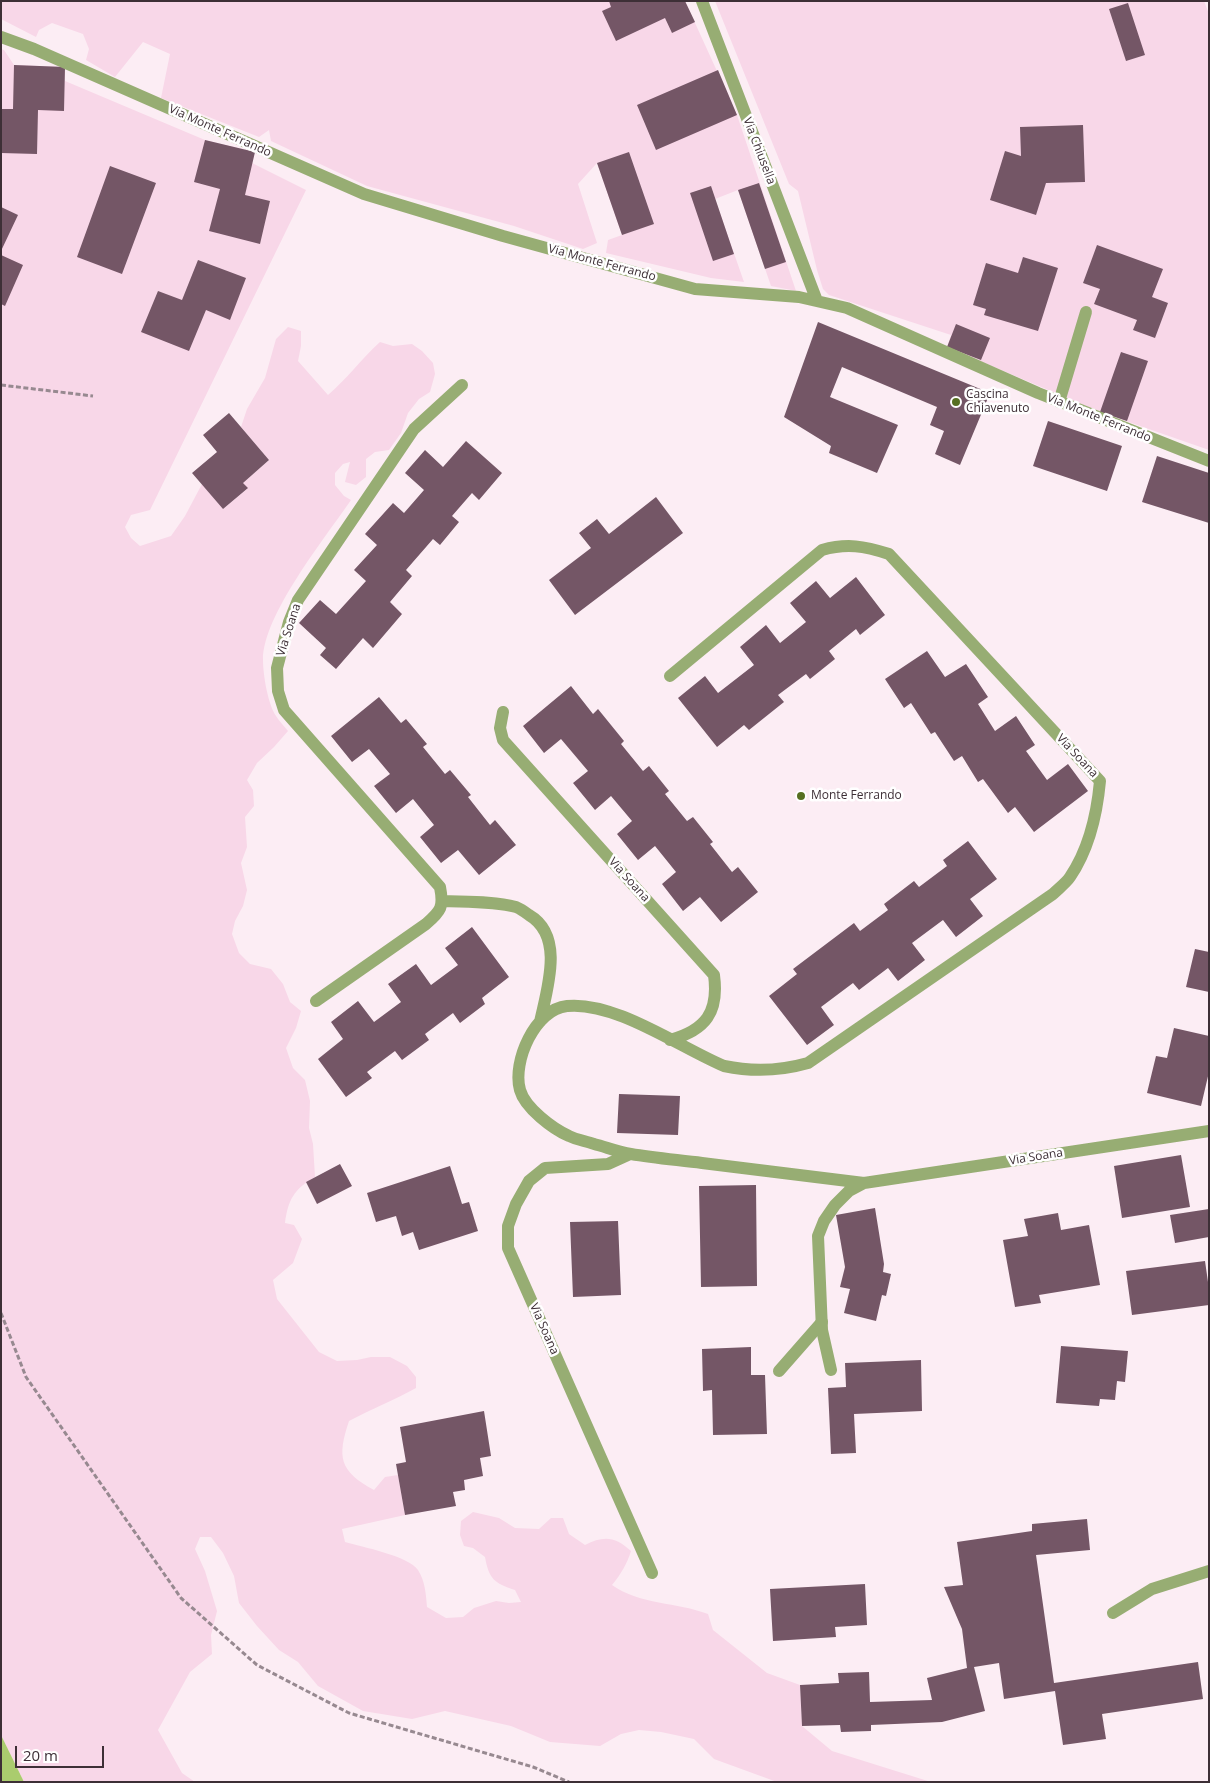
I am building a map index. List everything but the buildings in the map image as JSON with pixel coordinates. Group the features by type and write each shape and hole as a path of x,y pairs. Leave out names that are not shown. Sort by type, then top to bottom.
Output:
{"street":[{"name":"Via Chiusella","path":"702,1 817,301"},
{"name":"Via Monte Ferrando","path":"1,36 364,194 503,236 695,289 799,297 847,308 1059,402 1209,461"},
{"path":"1059,402 1086,312"},
{"name":"Via Soana","path":"462,385 414,429 298,600 289,622 277,668 278,691 284,710 440,887 443,902 494,904 518,908 533,917 546,930 550,946 550,965 540,1022"},
{"name":"Via Soana","path":"670,676 822,550 837,546 857,546 873,549 889,554 1100,782 1098,801 1087,841 1069,878 1053,894 808,1063 774,1070 742,1070 724,1066 710,1060 616,1013 578,1005 564,1006 551,1012 540,1022 529,1037 522,1053 518,1075 520,1092 531,1108 549,1124 569,1136 630,1154 864,1183 1209,1131"},
{"name":"Via Soana","path":"502,712 500,728 503,740 714,975 716,992 712,1010 702,1026 687,1036 670,1040"},
{"path":"316,1000 426,924 438,914 443,902"},
{"name":"Via Soana","path":"630,1154 608,1164 545,1168 529,1181 516,1204 508,1226 508,1248 652,1573"},
{"name":"Via Soana","path":"831,1370 822,1330 818,1236 824,1221 835,1206 849,1191 864,1183"},
{"path":"779,1371 822,1322"},
{"path":"1113,1613 1152,1589 1209,1571"}],"path":[{"path":"1,385 93,396"},
{"path":"1,1313 26,1377 181,1598 257,1665 348,1713 533,1767 569,1782"}],"shaded area":[{"path":"1,1 685,1 737,115 796,291 771,286 738,190 715,199 744,282 711,278 606,253 608,240 622,235 597,163 578,184 597,243 583,249 514,226 367,186 271,141 269,130 259,137 161,98 170,54 143,42 115,77 86,60 89,49 83,34 52,23 39,30 36,37 1,19"},
{"path":"715,1 1204,1 1209,14 1209,450 1100,412 947,347 951,335 829,295 823,289 817,270 798,191 789,184"},
{"path":"1,49 4,50 14,65 65,67 65,81 205,140 255,152 252,163 306,190 150,510 131,515 125,527 131,538 140,546 171,536 185,516 202,484 223,509 247,489 243,483 269,460 241,427 247,409 265,378 276,339 288,327 301,331 298,361 328,395 380,342 393,346 412,344 422,351 433,363 435,374 430,392 419,399 408,413 401,433 389,450 375,452 366,459 366,477 356,485 345,482 350,462 343,464 335,473 335,485 344,496 351,500 297,577 273,621 266,642 263,660 265,681 273,711 288,731 257,763 247,780 253,790 254,806 245,817 247,847 241,863 247,890 232,934 239,953 250,964 271,969 283,984 290,1002 301,1011 296,1028 286,1048 293,1068 305,1080 310,1101 309,1128 313,1144 315,1177 297,1191 288,1208 285,1223 294,1225 302,1239 293,1263 273,1280 277,1299 319,1352 337,1361 390,1357 407,1366 416,1377 416,1388 349,1421 342,1454 344,1462 354,1476 374,1490 385,1477 398,1475 405,1515 342,1529 345,1542 395,1556 413,1565 418,1570 422,1579 426,1592 427,1607 446,1618 463,1617 474,1608 496,1601 521,1602 515,1590 502,1585 494,1579 488,1570 485,1557 473,1548 464,1546 460,1535 461,1521 473,1512 499,1518 515,1528 539,1529 551,1518 563,1518 569,1534 585,1545 598,1540 610,1539 615,1540 631,1551 623,1569 612,1585 647,1600 708,1614 713,1630 767,1673 800,1685 802,1726 832,1751 931,1782 777,1782 714,1759 694,1739 661,1732 639,1730 621,1734 600,1746 550,1742 511,1726 445,1711 412,1719 363,1711 318,1686 298,1662 279,1650 239,1603 234,1576 223,1553 211,1537 200,1537 195,1549 205,1571 217,1611 211,1635 212,1654 190,1672 158,1730 182,1773 195,1782 24,1782 1,1735"},
{"path":"1,1735 24,1782 1,1782"}],"place":[{"name":"Cascina Chiavenuto","path":"956,402"},
{"name":"Monte Ferrando","path":"801,796"}]}
